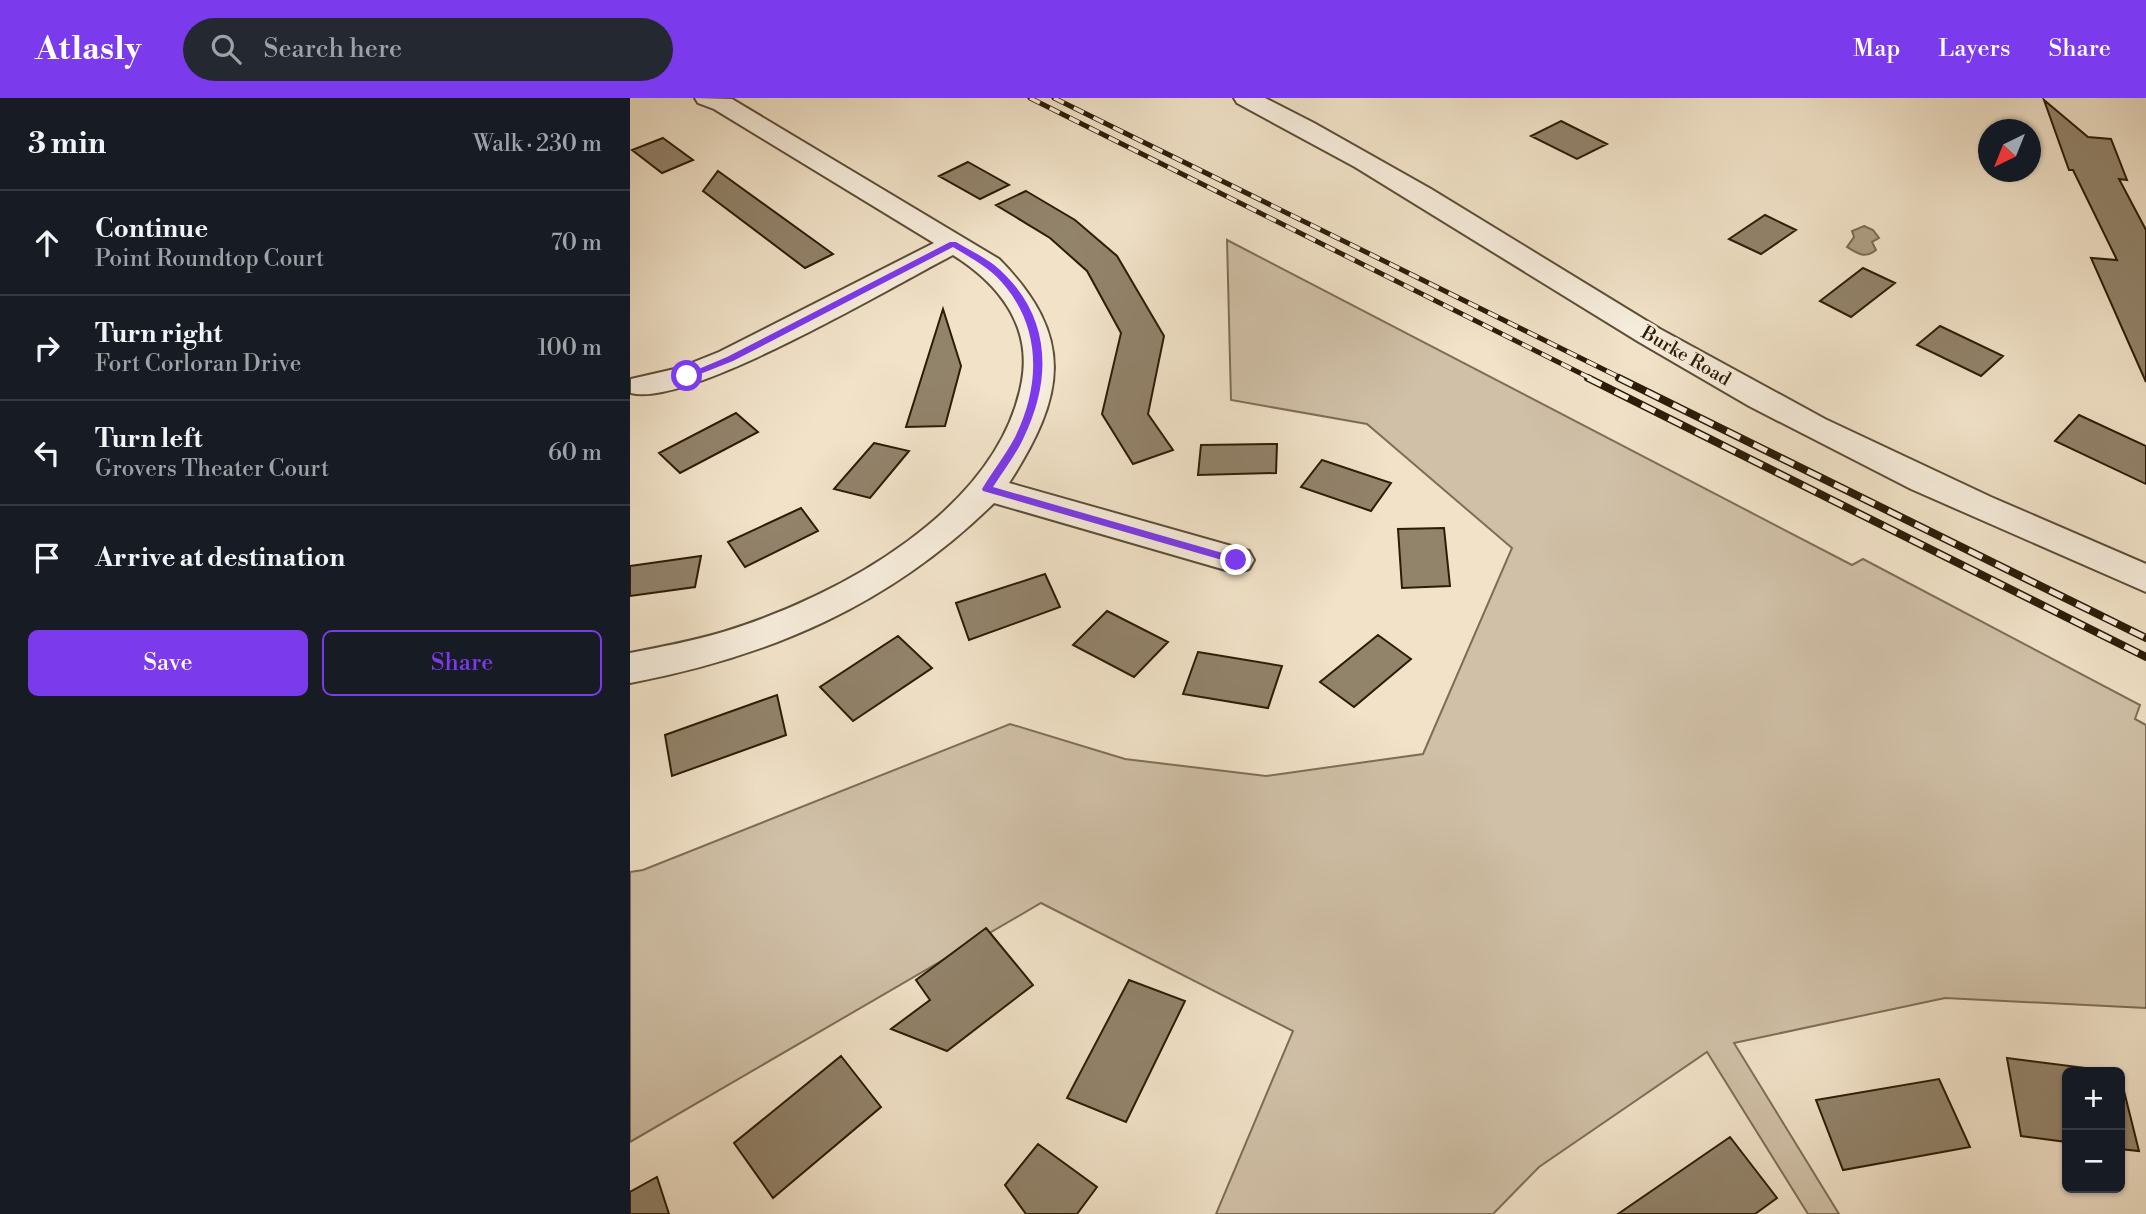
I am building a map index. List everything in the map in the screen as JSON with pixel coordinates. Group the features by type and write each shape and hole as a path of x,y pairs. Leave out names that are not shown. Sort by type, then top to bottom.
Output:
{"street":[{"path":"630,668 738,642 789,622 841,597 926,543 987,489 1019,439 1033,405 1040,372 1037,339 1026,309 1007,283 989,265 765,128 707,98"},
{"name":"Burke Road","path":"1245,98 1383,172 1609,311 1785,412 1902,470 2146,579"},
{"path":"642,386 687,376 730,359 953,244"},
{"path":"987,489 1236,560"}],"shaded area":[{"path":"1864,226 1873,230 1879,238 1872,242 1876,250 1865,255 1847,247 1854,237 1852,231"},
{"path":"1227,240 1852,565 1863,559 2140,705 2135,719 2146,725 2146,1008 1945,998 1734,1043 1839,1214 1808,1214 1707,1052 1539,1167 1493,1214 1216,1214 1293,1031 1041,903 630,1142 630,872 643,870 1010,724 1125,759 1266,776 1423,754 1512,548 1367,424 1231,400"}],"building":[{"path":"2044,100 2088,137 2111,139 2127,180 2119,179 2146,230 2146,382 2091,258 2117,260 2073,170 2069,170"},
{"path":"1561,121 1607,144 1577,159 1531,136"},
{"path":"663,138 693,160 662,173 632,150"},
{"path":"968,162 1009,185 980,199 939,176"},
{"path":"718,171 833,254 805,268 703,191"},
{"path":"1026,191 1075,220 1117,256 1164,336 1148,414 1173,450 1133,464 1102,414 1121,333 1087,271 1050,238 996,205"},
{"path":"1765,215 1796,230 1761,254 1729,239"},
{"path":"1863,268 1895,283 1851,317 1820,301"},
{"path":"943,309 961,366 945,426 906,427"},
{"path":"1940,326 2003,356 1981,376 1917,345"},
{"path":"736,413 758,432 680,473 659,453"},
{"path":"2079,415 2146,446 2146,484 2055,441"},
{"path":"874,443 909,451 870,498 834,489"},
{"path":"1277,444 1276,473 1198,475 1201,445"},
{"path":"1322,460 1391,483 1371,511 1301,487"},
{"path":"801,508 818,531 745,567 728,542"},
{"path":"1444,528 1450,586 1402,588 1398,529"},
{"path":"701,556 695,587 630,596 630,566"},
{"path":"1045,574 1060,607 969,640 956,603"},
{"path":"1107,611 1168,642 1134,677 1073,645"},
{"path":"1378,635 1411,659 1354,707 1320,682"},
{"path":"898,636 932,668 853,721 820,687"},
{"path":"1198,652 1282,666 1268,708 1183,694"},
{"path":"777,695 786,735 672,776 665,735"},
{"path":"986,928 1033,985 947,1051 891,1029 930,1000 916,980"},
{"path":"1129,980 1185,1001 1126,1122 1067,1098"},
{"path":"841,1056 881,1107 773,1198 734,1143"},
{"path":"2007,1058 2078,1067 2062,1067 2062,1141 2021,1136"},
{"path":"1939,1079 1970,1147 1843,1170 1816,1100"},
{"path":"2125,1095 2139,1151 2125,1150"},
{"path":"1730,1137 1777,1198 1755,1214 1618,1214"},
{"path":"1038,1144 1097,1187 1077,1214 1026,1214 1005,1185"},
{"path":"657,1177 669,1214 630,1214 630,1192"}],"railway":[{"path":"1030,98 1592,379"},
{"path":"1054,98 1623,379"},
{"path":"1588,378 2146,657"},
{"path":"1619,378 2146,638"}],"route":[{"path":"687,376 730,359 953,244 989,265 1007,283 1026,309 1037,339 1040,372 1033,405 1019,439 987,489 1236,560"}]}
